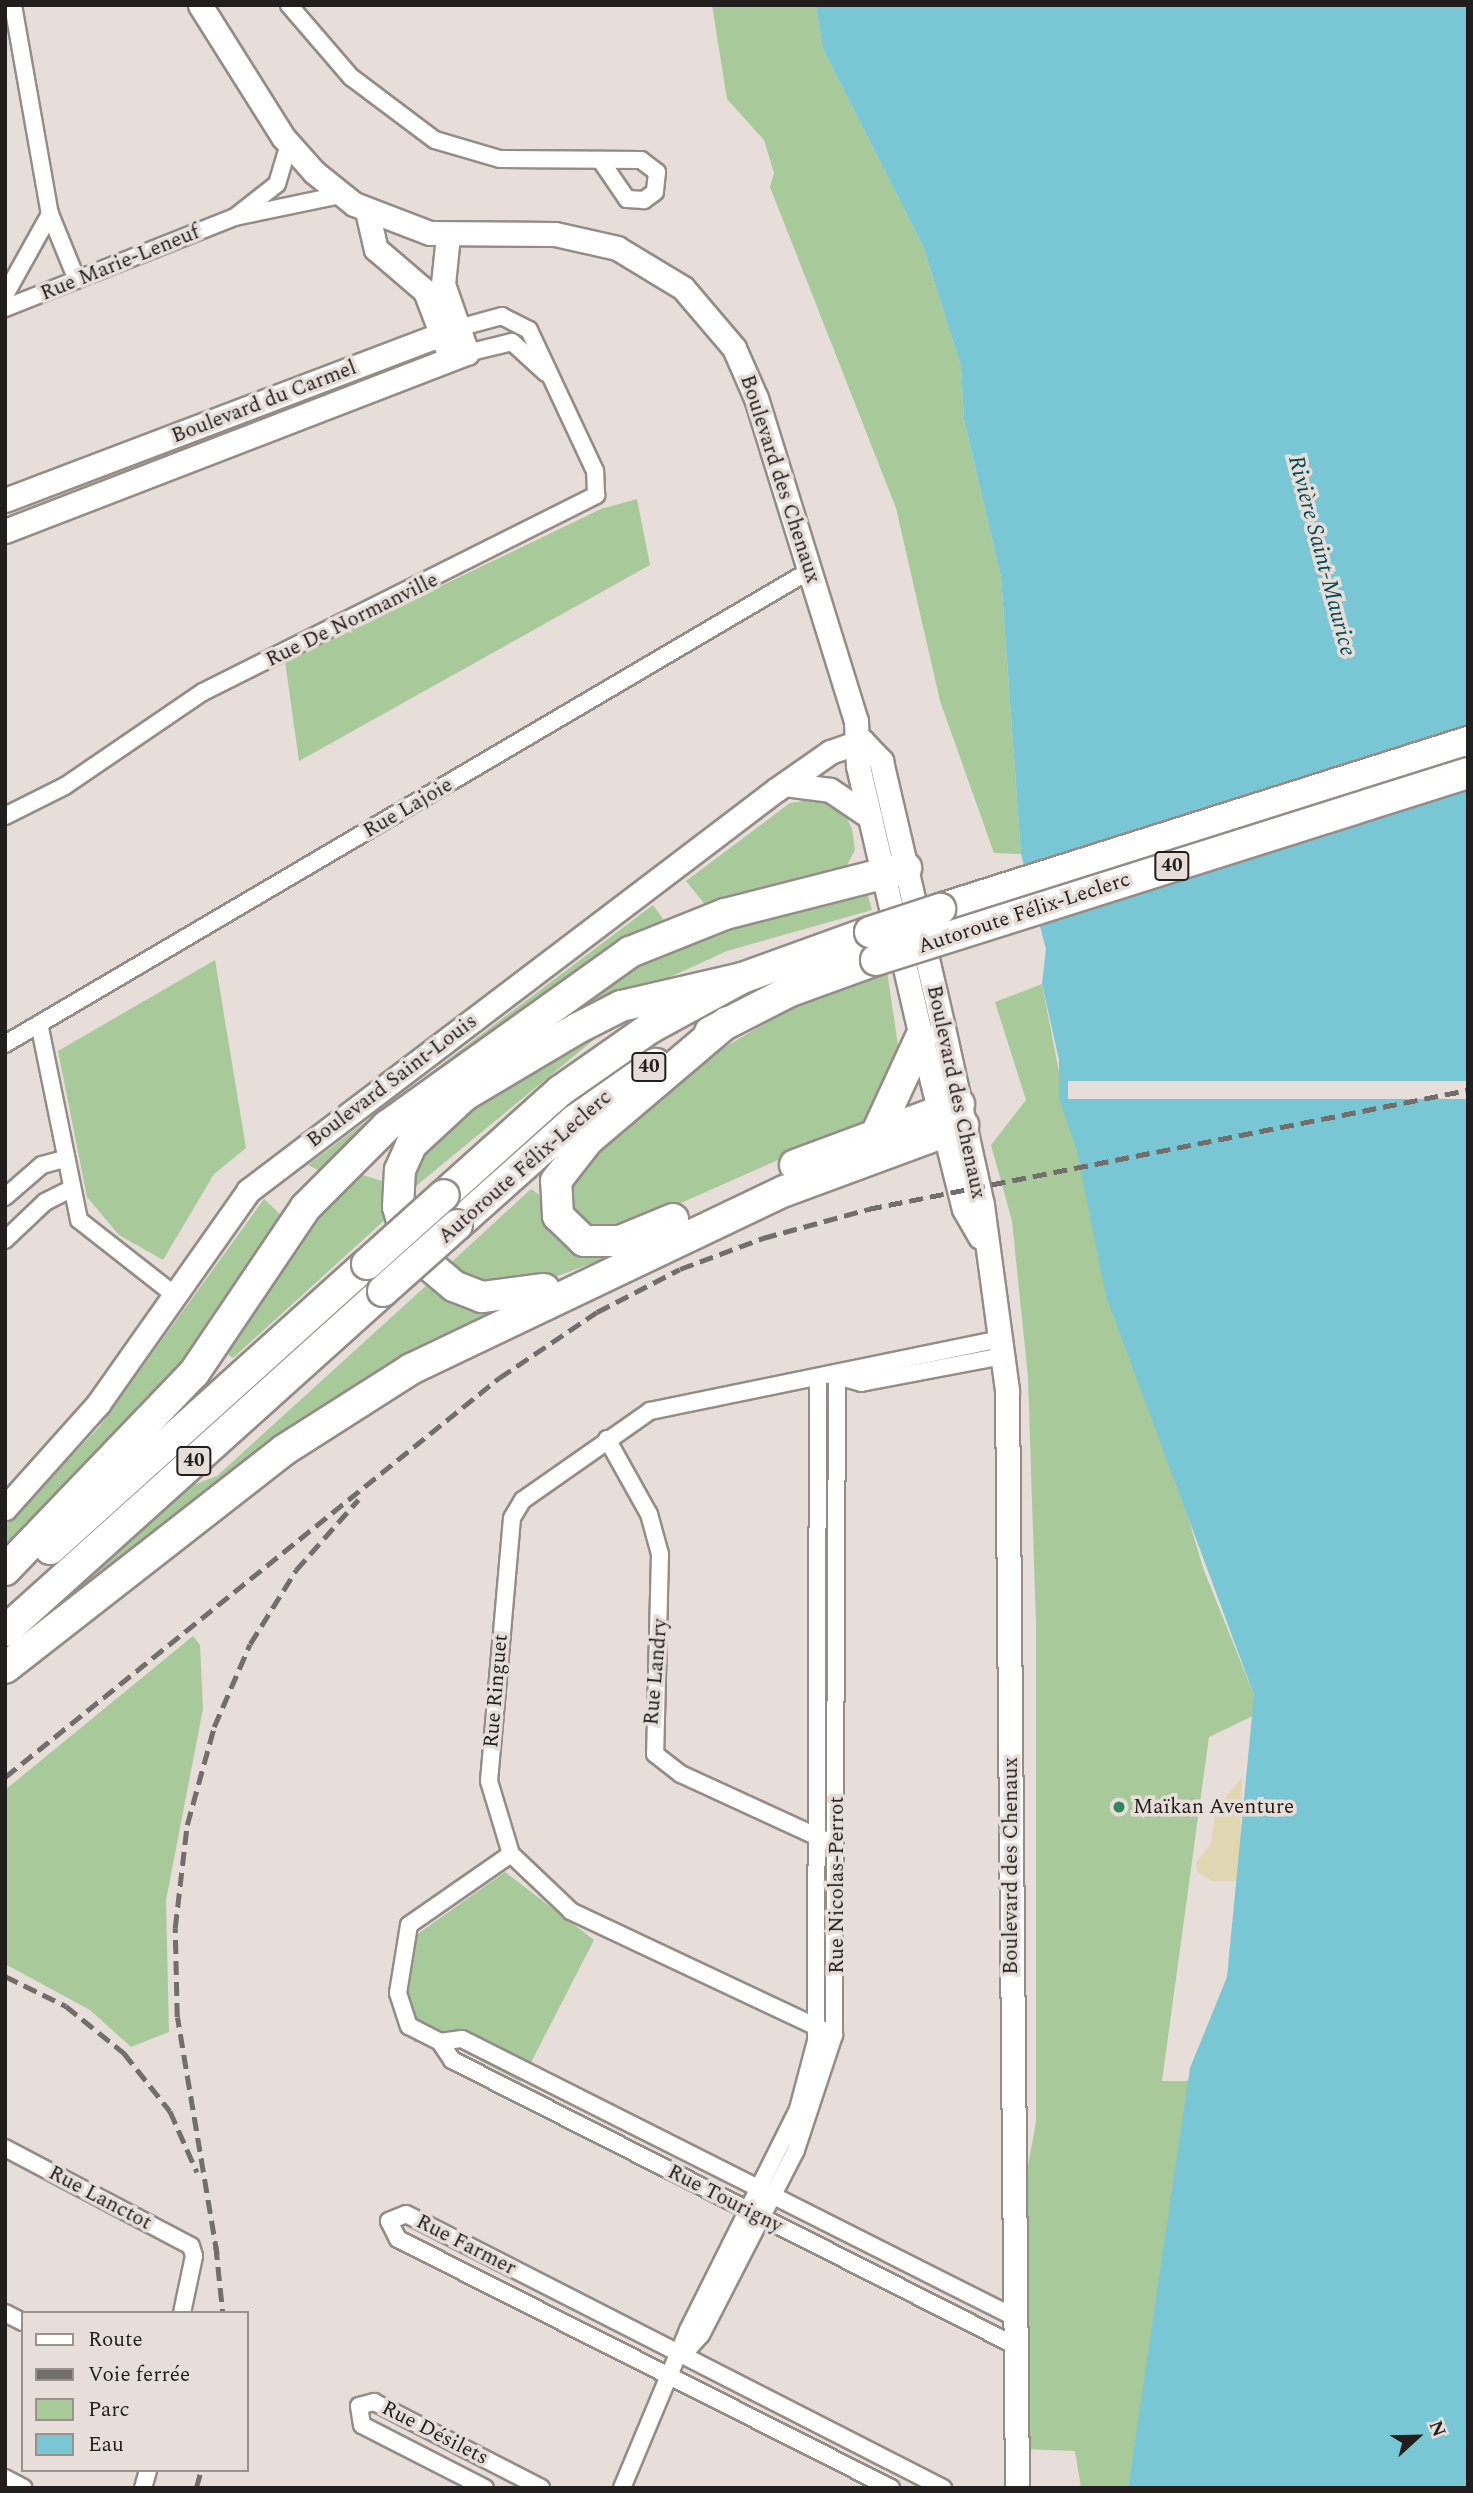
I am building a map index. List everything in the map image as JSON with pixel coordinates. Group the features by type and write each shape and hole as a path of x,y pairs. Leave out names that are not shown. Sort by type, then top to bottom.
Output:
{"highway":[{"name":"Autoroute Félix-Leclerc","path":"5,1631 596,1103 727,1022 873,946 1468,742"},
{"name":"Autoroute Félix-Leclerc","path":"5,1590 444,1195 590,1068 742,978 873,946 1468,772"},
{"path":"5,1570 194,1373 306,1208 377,1134 630,952 718,916 894,871"},
{"path":"617,1267 500,1298 459,1288 430,1268 405,1234 397,1193 404,1157 443,1111 561,1036 621,1006 742,978"},
{"path":"727,1022 563,1168 554,1202 572,1234 597,1244 620,1241 878,1130 952,1117"},
{"path":"878,1130 921,1037"},
{"path":"5,1668 330,1418 464,1340 617,1267 952,1117"}],"street":[{"path":"13,5 50,214 77,280"},
{"name":"Boulevard des Chenaux","path":"200,5 289,144 340,195 367,211 448,236 547,233 595,242 651,265 693,297 746,370 862,741 858,766 870,817 894,871 952,1117 964,1209 984,1246 1002,1347 1018,2319 1017,2488"},
{"path":"289,5 351,77 435,140 500,159 601,161"},
{"name":"Rue Marie-Leneuf","path":"235,217 277,184 289,144"},
{"name":"Rue Marie-Leneuf","path":"5,308 235,217 340,195"},
{"path":"367,211 376,249 425,290 450,331"},
{"path":"5,295 50,214"},
{"path":"448,236 443,284 450,331 459,356"},
{"name":"Boulevard du Carmel","path":"12,497 450,331 493,317 524,325"},
{"name":"Rue De Normanville","path":"5,816 65,786 203,692 592,499 598,480 552,381 541,347 524,325"},
{"name":"Boulevard du Carmel","path":"5,531 496,341 516,344"},
{"name":"Rue De Normanville","path":"516,344 552,381"},
{"path":"12,497 29,522"},
{"name":"Rue Lajoie","path":"5,1044 40,1028 810,571"},
{"name":"Boulevard des Chenaux","path":"862,741 880,759 894,871 921,1037 952,1117"},
{"name":"Boulevard Saint-Louis","path":"5,1508 73,1436 176,1296 248,1191 785,784 830,752 862,741"},
{"path":"785,784 830,790 870,817"},
{"path":"40,1028 70,1189 87,1229 176,1296"},
{"path":"5,1197 42,1165 64,1158"},
{"path":"5,1240 45,1202 70,1189"},
{"name":"Rue Ringuet","path":"834,2035 818,2030 570,1911 540,1888 511,1854 489,1781 512,1518 523,1500 642,1414 676,1402 837,1376 857,1364 1002,1347"},
{"name":"Rue Nicolas-Perrot","path":"622,2488 682,2356 701,2336 766,2192 815,2108 834,2035 837,1845 837,1376"},
{"name":"Rue Nicolas-Perrot","path":"766,2192 798,2109 818,2030 818,1379"},
{"name":"Rue Landry","path":"607,1439 649,1514 660,1553 655,1754 681,1774 837,1845"},
{"name":"Rue Tourigny","path":"511,1854 409,1925 401,2015 413,2029 440,2042 452,2060 1018,2347"},
{"name":"Rue Tourigny","path":"440,2042 462,2039 1018,2319"},
{"name":"Rue Lanctot","path":"5,2148 193,2249 182,2311"},
{"name":"Rue Farmer","path":"891,2488 398,2239 390,2221 406,2214 943,2488"},
{"path":"5,2313 21,2321"},
{"name":"Rue Désilets","path":"485,2488 362,2425 359,2406 374,2402 541,2488"},
{"path":"5,2478 24,2488"}],"green space":[{"path":"712,5 816,5 823,49 923,246 961,366 964,419 1001,577 1021,854 994,853 940,701 896,508 770,187 774,173 764,140 727,99"},
{"path":"637,499 650,565 299,761 285,661 601,509"},
{"path":"821,798 844,812 852,829 855,850 844,871 707,907 686,881 790,803"},
{"path":"867,892 872,910 727,951 543,1035 523,1034 660,946"},
{"path":"653,905 666,923 570,975 362,1132 320,1171 308,1165"},
{"path":"215,960 246,1148 214,1174 163,1260 119,1235 87,1197 58,1051"},
{"path":"887,971 899,1052 864,1122 606,1236 568,1218 567,1175 696,1064 803,1001"},
{"path":"1042,984 1061,1082 1203,1568 1254,1695 1255,1715 1209,1737 1162,2081 1190,2081 1128,2488 1081,2488 1075,2451 1023,2449 1012,2254 1036,2122 1036,1624 1028,1377 1012,1221 991,1145 1026,1100 995,1002"},
{"path":"592,1034 596,1038 405,1195 432,1131"},
{"path":"350,1171 385,1182 388,1217 233,1358 224,1352"},
{"path":"531,1189 542,1197 553,1231 569,1247 626,1251 544,1281 487,1290 443,1270"},
{"path":"264,1199 285,1219 235,1306 129,1427 5,1544 5,1526 99,1427"},
{"path":"429,1283 497,1310 497,1318 61,1614 55,1606 190,1486 217,1476"},
{"path":"193,1636 200,1645 203,1709 166,1900 169,2032 131,2047 90,2010 5,1964 5,1790"},
{"path":"505,1872 594,1940 521,2082 424,2031 415,2043 405,2027 412,1938"}],"sand":[{"path":"1242,1777 1239,1881 1213,1881 1197,1872 1196,1863 1211,1843 1216,1809"}],"water":[{"name":"Rivière Saint-Maurice","path":"816,5 1468,5 1468,2488 1128,2488 1190,2068 1227,1977 1254,1695 1106,1296 1077,1151 1059,1098 1059,1060 1042,984 1046,949 1021,854 1001,577 964,419 961,366 923,246 823,49"}],"pier":[{"path":"1068,1081 1468,1081 1468,1099 1068,1099"}],"railway":[{"path":"5,1777 499,1378 597,1312 680,1269 763,1238 868,1209 1468,1090"},
{"path":"217,2255 177,2017 175,1928 187,1825 214,1727 250,1644 296,1570 358,1500"},
{"path":"5,1976 66,2006 124,2053 170,2111 197,2172"},
{"path":"216,2246 223,2311"},
{"path":"196,2488 200,2472"}],"place":[{"name":"Maïkan Aventure","path":"1119,1807"}]}
